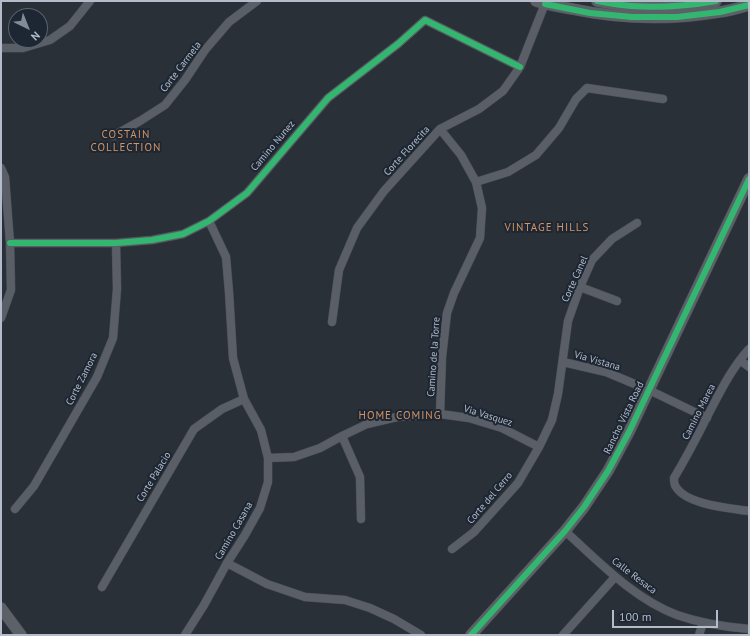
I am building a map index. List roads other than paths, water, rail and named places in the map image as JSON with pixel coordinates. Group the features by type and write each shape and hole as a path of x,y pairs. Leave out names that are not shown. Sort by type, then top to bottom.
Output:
{"main road":[{"path":"597,1 630,6 663,7 716,1"},
{"path":"543,2 590,13 669,17 720,12 749,5"},
{"name":"Rancho Vista Road","path":"471,635 564,531 584,507 608,471 629,432 749,179"},
{"path":"1,608 21,635"}],"street":[{"path":"1,48 23,48 50,40 70,26 90,1"},
{"name":"Corte Carmela","path":"113,136 140,121 164,105 185,80 205,50 229,22 257,1"},
{"name":"Corte Florecita","path":"332,322 339,270 357,228 384,191 440,129 479,109 503,91 520,67 543,2"},
{"name":"Camino Nunez","path":"10,243 116,242 152,240 183,234 209,221 246,193 328,98 398,44 425,20 520,67"},
{"path":"476,182 508,172 536,155 559,128 576,99 587,88 663,100"},
{"name":"Camino de la Torre","path":"440,129 461,155 476,182 482,208 480,238 454,293 447,312 442,357 440,414"},
{"path":"1,168 5,177 10,243 10,290 2,309 1,318"},
{"name":"Camino Casana","path":"185,635 260,508 268,482 268,458 261,430 244,399 233,358 226,257 209,221"},
{"name":"Corte Canel","path":"563,362 568,321 580,287 592,260 612,238 637,223"},
{"name":"Corte Zamora","path":"15,509 34,486 97,377 113,338 117,289 116,242"},
{"path":"580,287 617,301"},
{"name":"Camino Marea","path":"749,349 726,381 683,464 674,478 675,486 681,493 690,499 710,505 749,511"},
{"path":"740,360 749,367"},
{"name":"Via Vistana","path":"563,362 606,372 707,418"},
{"name":"Corte del Cerro","path":"452,549 474,532 518,483 539,447 552,420 563,362"},
{"name":"Corte Palacio","path":"102,587 194,429 222,409 244,399"},
{"name":"Via Vasquez","path":"268,458 294,457 320,448 367,424 397,417 440,414 469,418 502,428 539,447"},
{"path":"342,436 360,477 361,519"},
{"name":"Calle Resaca","path":"564,531 636,593 657,606 676,615 703,623 749,630"},
{"path":"227,563 267,584 305,597 345,600 370,608 394,619 421,635"},
{"path":"563,635 615,576"},
{"path":"699,635 703,623"}],"district":[{"name":"COSTAIN COLLECTION","path":"126,141"},
{"name":"VINTAGE HILLS","path":"547,228"},
{"name":"HOME COMING","path":"400,416"}]}
